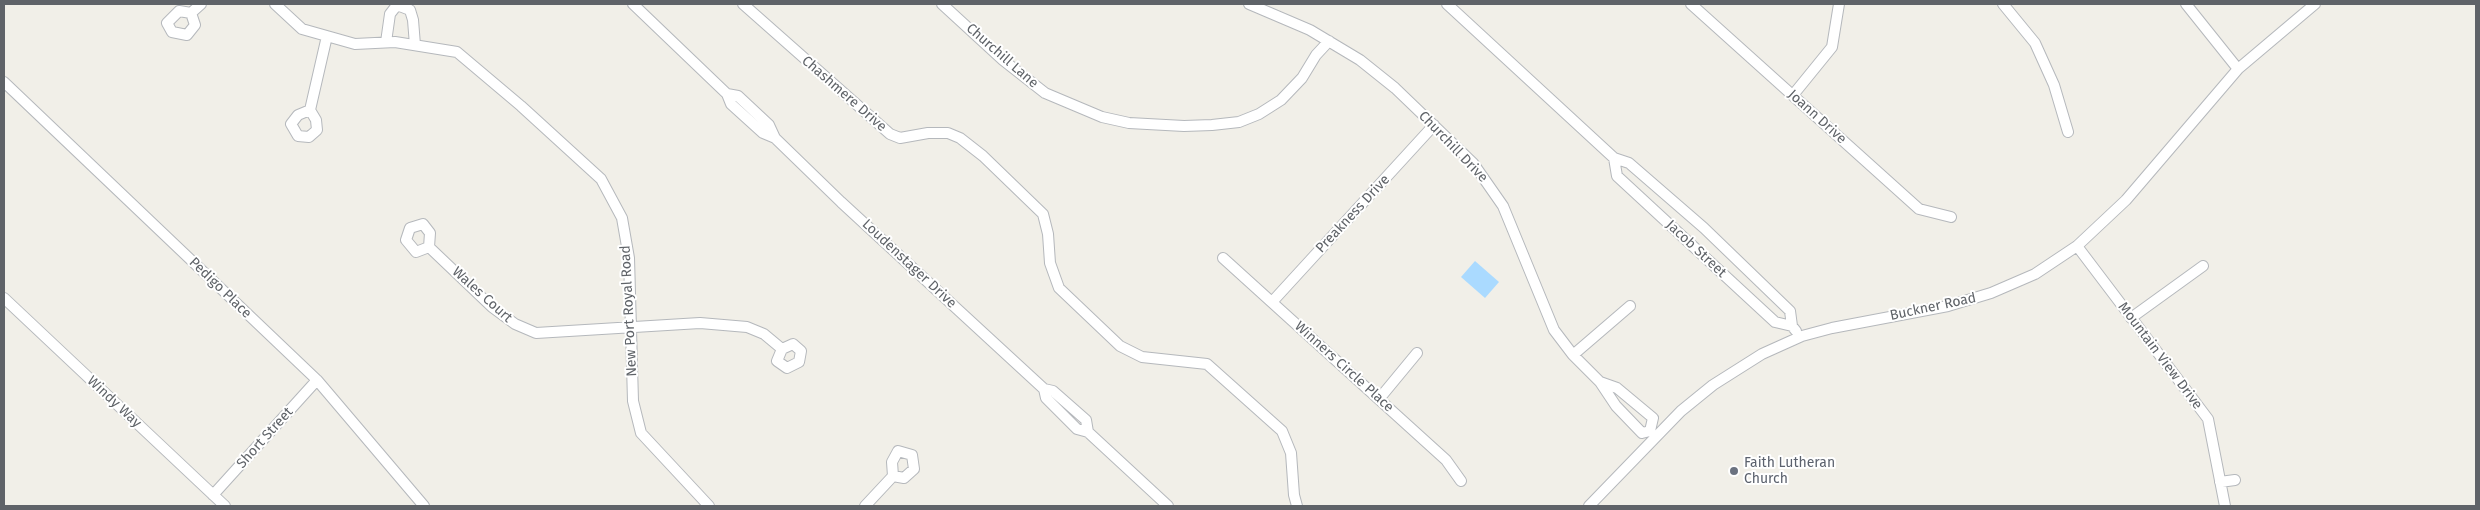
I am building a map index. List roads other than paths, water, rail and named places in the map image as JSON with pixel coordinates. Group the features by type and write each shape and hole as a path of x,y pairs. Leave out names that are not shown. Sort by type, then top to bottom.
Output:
{"street":[{"path":"191,13 200,4"},
{"name":"New Port Royal Road","path":"275,4 302,29 355,44 386,42 457,52 522,106 601,179 622,218 629,258 633,401 641,433 709,506"},
{"name":"Loudenstager Drive","path":"633,4 727,94 730,104 763,133 775,138 1044,389 1053,391 1086,420 1088,432 1168,506"},
{"name":"Chashmere Drive","path":"744,4 890,134 900,138 928,133 948,133 960,138 983,156 1043,214 1048,234 1050,263 1059,288 1120,346 1142,357 1207,364 1282,431 1292,453 1294,495 1297,506"},
{"name":"Churchill Lane","path":"942,4 1003,60 1045,93 1102,117 1129,123 1184,126 1240,122 1259,114 1286,95 1302,78 1316,55 1329,41"},
{"name":"Churchill Drive","path":"1249,4 1329,41 1360,60 1395,88 1473,163 1503,206 1554,330 1574,355 1600,382 1616,406 1642,433 1653,434 1653,418 1617,388 1600,382"},
{"name":"Jacob Street","path":"1447,4 1614,158 1629,163 1704,228 1790,311 1792,326"},
{"name":"Joann Drive","path":"1691,4 1920,210 1950,217"},
{"path":"1793,95 1832,47 1839,4"},
{"path":"2003,4 2035,43 2054,85 2068,132"},
{"path":"2186,4 2238,69"},
{"name":"Buckner Road","path":"1589,506 1653,434 1729,374 1762,354 1802,336 1864,321 1972,300 2035,274 2077,246 2126,200 2238,69 2315,4"},
{"path":"386,42 390,14 397,5 410,10 413,20 415,45"},
{"path":"310,110 327,36"},
{"name":"Pedigo Place","path":"4,82 317,380 424,506"},
{"name":"Preakness Drive","path":"1272,302 1434,125"},
{"name":"Jacob Street","path":"1614,158 1617,176 1775,322 1792,326 1802,336"},
{"name":"Mountain View Drive","path":"2077,246 2208,419 2225,506"},
{"name":"Wales Court","path":"429,247 492,307 515,324 536,333 700,323 747,327 764,334 782,349"},
{"name":"Winners Circle Place","path":"1223,258 1446,460 1461,481"},
{"path":"2131,318 2203,266"},
{"name":"Windy Way","path":"4,298 225,506"},
{"path":"1574,355 1630,306"},
{"path":"1379,399 1417,353"},
{"name":"Short Street","path":"214,496 317,380"},
{"path":"865,506 893,476"},
{"path":"2220,482 2235,480"}],"water":[{"path":"1475,261 1499,282 1485,298 1461,277"}],"place":[{"name":"Faith Lutheran Church","path":"1734,471"}]}
